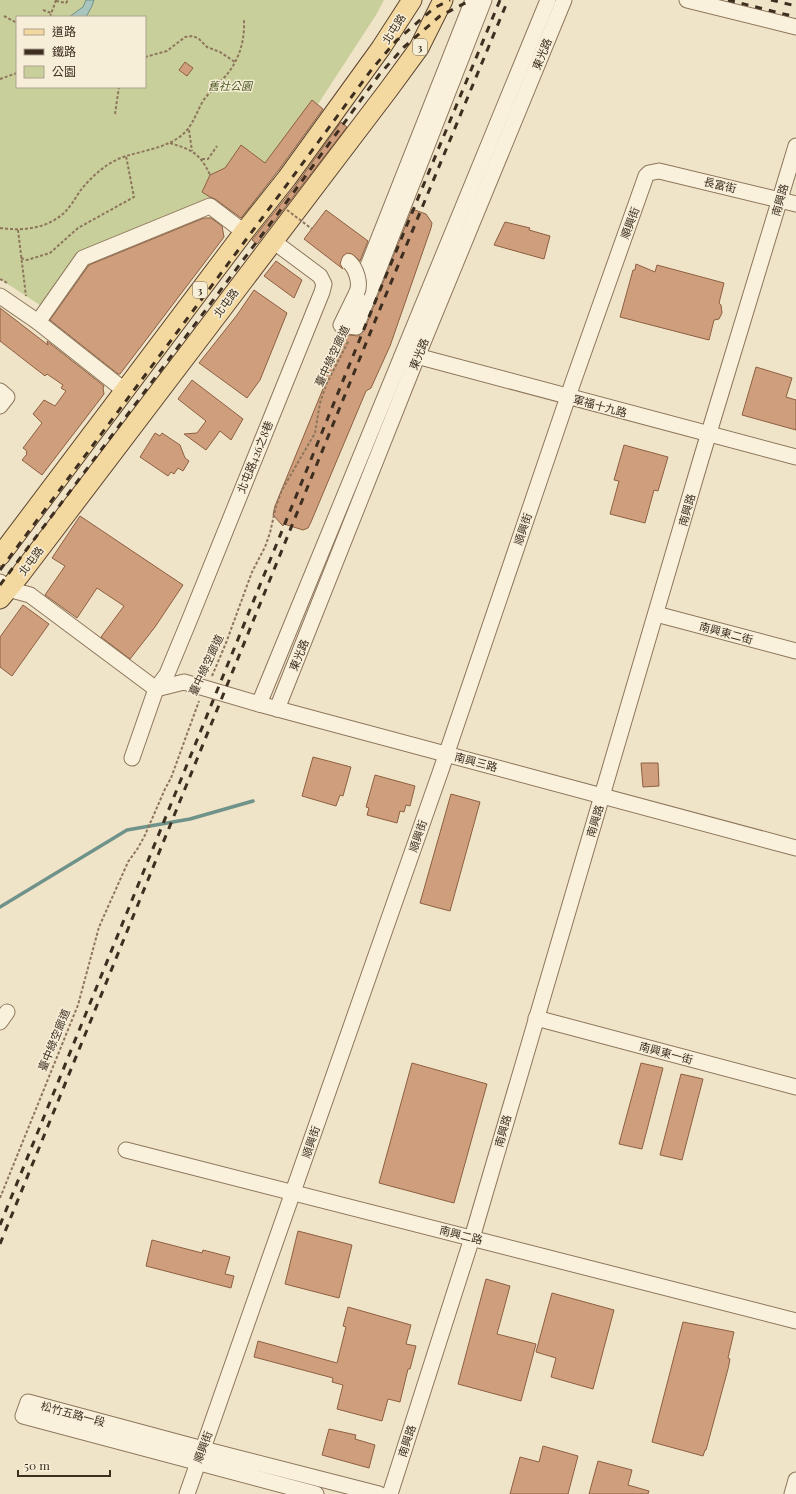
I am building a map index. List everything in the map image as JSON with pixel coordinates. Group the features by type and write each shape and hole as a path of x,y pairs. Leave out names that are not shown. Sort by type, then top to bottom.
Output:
{"main road":[{"name":"北屯路","path":"0,556 124,390 287,178 381,48 412,0"},
{"name":"北屯路","path":"3,590 273,241 419,48 443,0"}],"street":[{"path":"473,0 358,289 341,325 356,328 484,0"},
{"name":"東光路","path":"277,709 411,354 548,0"},
{"name":"東光路","path":"259,704 564,0"},
{"path":"687,0 796,27"},
{"name":"南興路","path":"390,1494 472,1238 536,1018 796,146"},
{"name":"長富街","path":"646,176 649,173 658,170 796,204"},
{"name":"順興街","path":"187,1494 294,1192 568,397 646,176"},
{"path":"38,322 83,258 210,206 244,232"},
{"name":"北屯路426之8巷","path":"132,758 156,689 167,674 322,292 324,284 322,279 273,241"},
{"path":"349,262 353,266 358,289"},
{"path":"0,296 38,322 124,390"},
{"name":"軍福十九路","path":"411,354 796,457"},
{"path":"0,391 8,397 0,406"},
{"path":"3,590 30,595 156,689"},
{"name":"南興東二街","path":"656,614 796,651"},
{"name":"南興三路","path":"156,689 184,682 277,709 796,848"},
{"name":"南興東一街","path":"536,1018 796,1087"},
{"name":"南興二路","path":"126,1150 796,1321"},
{"name":"松竹五路一段","path":"316,1494 200,1456 28,1402 23,1416 200,1456 379,1494"},
{"path":"792,1494 796,1480"}],"path":[{"path":"50,16 56,0 66,3 68,0"},
{"path":"43,10 51,13"},
{"path":"4,16 16,22"},
{"path":"0,228 18,230 34,228 55,220 70,207 81,191 96,174 113,161 169,143 177,139 189,129 211,90 221,81 235,62 241,50 244,38 244,20"},
{"path":"146,57 167,51 185,37 192,36 199,39 207,47 220,52 235,62"},
{"path":"0,79 16,73"},
{"path":"115,114 119,88"},
{"path":"189,129 192,151"},
{"path":"169,143 192,151 202,159 210,175"},
{"path":"202,159 208,159 217,146"},
{"path":"21,258 27,260 50,253 78,228 134,197 126,156"},
{"path":"287,210 312,229"},
{"path":"18,230 26,296"},
{"name":"臺中綠空廊道","path":"0,1198 78,1005 99,927 128,862 138,848 147,831 171,778 184,738 194,716 200,697 206,689 224,650 252,572 265,547 282,490 315,433 320,403 326,385 349,341 354,327"}],"green space":[{"name":"舊社公園","path":"0,0 384,0 376,15 244,218 216,205 82,258 43,307 0,279"}],"water":[{"path":"86,0 94,0 87,16 70,16 83,7"}],"building":[{"path":"185,62 193,68 187,76 179,70"},
{"path":"312,100 323,109 278,171 241,218 215,199 202,192 210,175 225,168 241,145 265,163"},
{"path":"341,122 347,127 257,244 252,240 296,185"},
{"path":"412,209 426,214 432,223 390,346 371,388 366,391 308,528 303,530 284,524 283,526 273,515 275,506 327,379 326,374 341,334 358,336 364,331"},
{"path":"326,210 368,241 360,261 352,254 347,253 343,256 340,264 343,269 304,239"},
{"path":"204,218 211,218 222,226 224,237 120,374 118,374 50,320 89,265"},
{"path":"505,222 530,228 529,230 550,236 544,259 494,245"},
{"path":"276,261 302,280 294,298 264,276"},
{"path":"636,264 655,272 657,265 724,283 719,303 721,305 722,313 719,319 714,320 709,340 620,317"},
{"path":"254,290 287,313 260,380 247,398 199,363 237,315"},
{"path":"0,308 48,345 47,341 104,386 104,394 42,475 22,460 27,454 27,451 23,448 42,423 33,414 44,400 55,406 66,391 61,388 63,385 47,374 45,376 0,341"},
{"path":"756,367 792,378 786,397 796,400 796,430 742,415"},
{"path":"192,380 243,419 231,440 220,431 206,450 184,434 197,433 206,421 178,399"},
{"path":"155,433 160,436 162,433 180,445 185,458 189,461 183,471 178,468 174,474 171,472 168,476 140,457"},
{"path":"624,445 668,457 658,491 654,490 645,523 610,514 619,481 614,480"},
{"path":"80,516 183,585 155,627 130,659 101,637 124,606 97,588 77,618 45,595 65,566 52,558"},
{"path":"23,605 49,624 12,676 0,667 0,637"},
{"path":"313,757 351,767 343,796 340,795 336,806 302,796"},
{"path":"641,763 658,763 659,786 643,787"},
{"path":"375,775 415,786 410,806 406,805 404,812 400,811 397,823 367,815 369,808 366,807"},
{"path":"451,794 480,802 450,911 420,903"},
{"path":"412,1063 487,1084 454,1203 379,1183"},
{"path":"641,1063 663,1068 642,1149 619,1144"},
{"path":"681,1074 703,1079 682,1160 660,1155"},
{"path":"298,1231 352,1245 339,1298 285,1284"},
{"path":"152,1240 202,1253 203,1250 230,1257 225,1274 234,1276 231,1288 146,1266"},
{"path":"486,1279 510,1286 497,1334 536,1344 521,1401 458,1384"},
{"path":"552,1293 614,1310 593,1389 551,1377 556,1358 536,1352"},
{"path":"348,1307 411,1325 406,1344 416,1346 410,1369 408,1369 400,1402 388,1399 382,1421 337,1409 343,1385 332,1382 333,1378 254,1357 258,1341 337,1363 346,1327 343,1326"},
{"path":"683,1322 734,1332 728,1358 730,1359 728,1369 706,1450 703,1456 652,1442"},
{"path":"329,1429 356,1435 355,1439 375,1445 369,1468 322,1455"},
{"path":"543,1446 578,1456 568,1494 510,1494 520,1457 539,1462"},
{"path":"598,1461 632,1470 628,1485 649,1491 648,1494 589,1494"}],"waterway":[{"path":"0,907 127,830 190,819 253,801"}],"railway":[{"path":"0,570 372,69 396,41 434,8 450,0"},
{"path":"0,585 291,196 379,75 404,47 440,16 471,0"},
{"path":"0,1225 366,324 500,0"},
{"path":"0,1244 373,326 508,0"},
{"path":"728,0 796,17"},
{"path":"771,0 796,6"}]}
